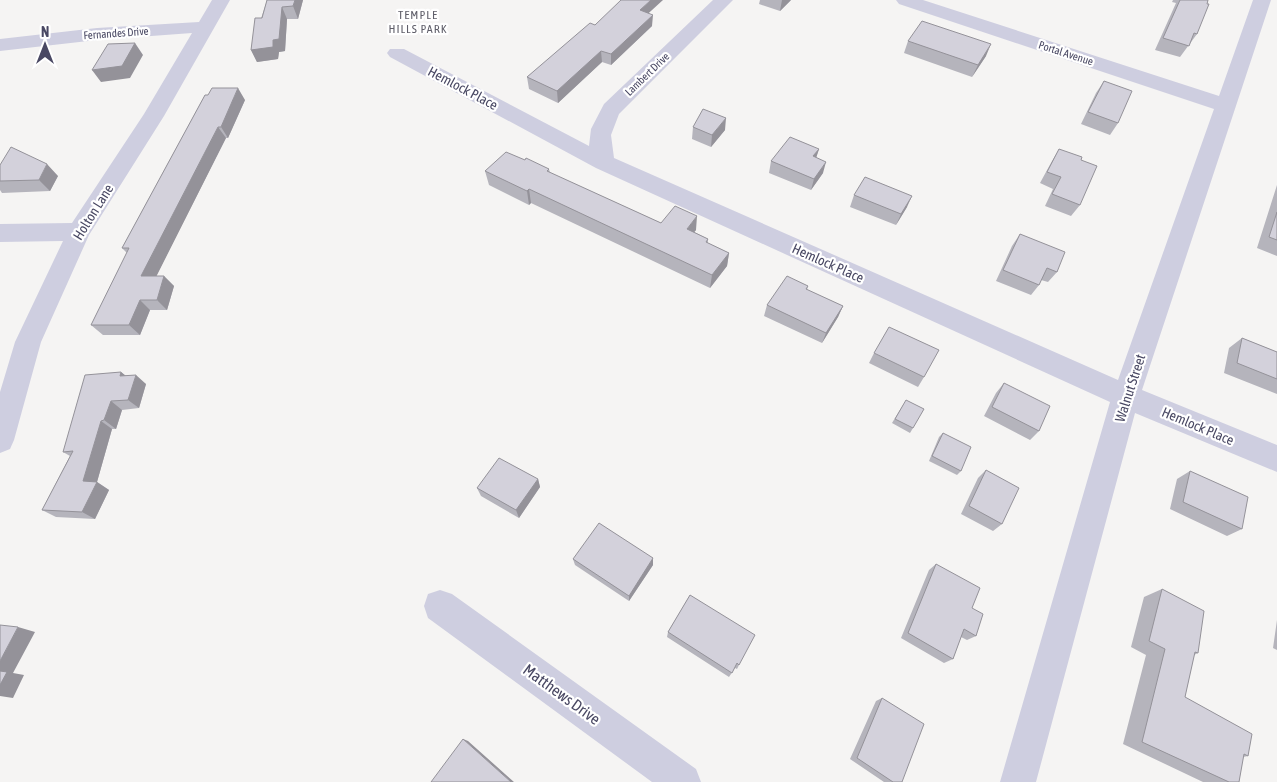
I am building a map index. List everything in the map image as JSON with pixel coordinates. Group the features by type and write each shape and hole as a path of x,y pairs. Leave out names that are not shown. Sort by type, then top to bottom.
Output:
{"street":[{"name":"Holton Lane","path":"0,440 28,342 79,232 154,116 203,27 221,0"},
{"name":"Lambert Drive","path":"604,163 600,152 601,128 611,109 724,0"},
{"name":"Portal Avenue","path":"905,0 1226,106"},
{"name":"Walnut Street","path":"1018,782 1126,396 1262,0"},
{"name":"Fernandes Drive","path":"0,45 97,34 203,27"},
{"name":"Hemlock Place","path":"397,53 604,163 1126,396 1272,457"},
{"path":"0,233 79,232"},
{"name":"Matthews Drive","path":"440,606 684,782"}],"building":[{"path":"267,0 295,0 293,6 282,7 279,39 273,40 273,47 251,50 255,18 262,18"},
{"path":"621,0 651,0 640,10 653,15 611,54 601,51 557,91 527,77 590,23 595,25"},
{"path":"1180,0 1208,0 1207,4 1209,4 1197,34 1194,33 1189,46 1163,38"},
{"path":"922,21 991,44 978,65 908,41"},
{"path":"135,43 122,66 92,70 108,44"},
{"path":"1104,81 1132,91 1118,123 1088,112"},
{"path":"212,88 238,88 221,127 218,127 141,276 164,276 157,300 140,300 129,325 91,325 129,248 122,248 205,95 208,95"},
{"path":"703,109 726,118 712,135 693,127"},
{"path":"790,137 819,149 813,156 826,162 814,179 771,161"},
{"path":"11,147 47,164 39,180 0,181 0,165"},
{"path":"1059,149 1082,157 1081,160 1097,166 1080,205 1052,194 1061,177 1047,172"},
{"path":"506,152 525,160 526,158 549,169 547,171 661,223 675,206 697,216 687,229 708,239 706,242 729,253 712,275 529,189 527,191 485,171"},
{"path":"865,177 912,196 901,214 854,195"},
{"path":"1277,212 1277,240 1269,237"},
{"path":"1020,234 1065,252 1057,272 1047,268 1039,285 1003,270"},
{"path":"787,276 808,286 806,289 843,306 826,333 767,305"},
{"path":"889,327 939,350 924,377 874,353"},
{"path":"1242,338 1277,352 1277,379 1237,363"},
{"path":"121,372 120,376 136,375 128,400 111,401 104,420 101,421 83,481 97,482 82,512 42,510 73,451 63,452 85,375"},
{"path":"1004,383 1050,406 1039,431 992,407"},
{"path":"906,400 924,409 913,428 895,419"},
{"path":"943,433 971,447 961,471 932,456"},
{"path":"499,458 538,479 516,510 477,488"},
{"path":"986,470 1019,488 1002,524 969,506"},
{"path":"1190,471 1248,497 1242,529 1183,502"},
{"path":"599,523 653,558 629,596 573,559"},
{"path":"936,564 980,588 972,608 983,614 976,636 964,629 953,659 908,633"},
{"path":"1162,589 1204,611 1198,653 1195,652 1185,697 1252,734 1248,756 1244,754 1239,782 1229,782 1142,742 1165,649 1149,641"},
{"path":"690,595 755,635 739,665 737,663 732,673 668,632"},
{"path":"0,625 18,627 0,661"},
{"path":"0,671 7,672 0,685"},
{"path":"882,698 924,724 902,782 893,782 857,758"},
{"path":"463,739 511,782 431,782"}],"district":[{"name":"TEMPLE HILLS PARK","path":"418,22"}]}
